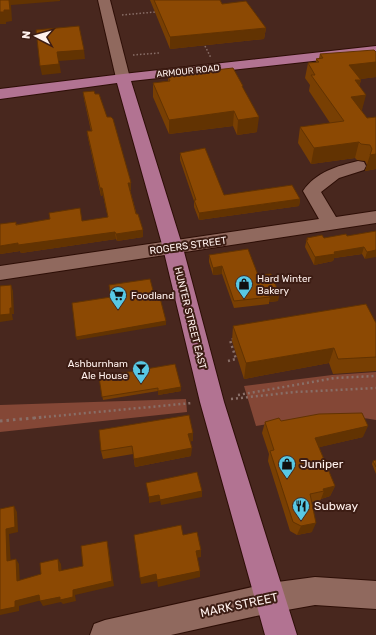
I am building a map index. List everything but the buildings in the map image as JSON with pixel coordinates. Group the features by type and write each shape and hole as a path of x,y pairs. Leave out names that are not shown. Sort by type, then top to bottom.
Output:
{"main road":[{"name":"ARMOUR ROAD","path":"0,94 123,78 376,50"},
{"name":"HUNTER STREET EAST","path":"123,78 173,248 212,402 281,635"}],"street":[{"name":"HUNTER STREET EAST","path":"104,0 123,78"},
{"path":"331,224 312,191 320,181 340,171 358,166"},
{"name":"ROGERS STREET","path":"0,272 173,248 376,217"},
{"name":"MARK STREET","path":"105,635 270,598 315,592 376,595"}],"path":[{"path":"120,15 155,12"},
{"path":"205,46 212,59"},
{"path":"133,55 159,53"},
{"path":"228,361 236,359 230,340 237,338"},
{"path":"238,395 335,378 376,376"},
{"path":"0,421 212,402 295,392 376,388"}],"shaded area":[{"path":"376,372 376,420 331,417 256,426 244,386 332,375"},
{"path":"186,399 187,412 0,432 0,405"}],"place":[{"name":"Hard Winter Bakery","path":"244,299"},
{"name":"Foodland","path":"118,310"},
{"name":"Ashburnham Ale House","path":"141,384"},
{"name":"Juniper","path":"287,479"},
{"name":"Subway","path":"301,521"}]}
